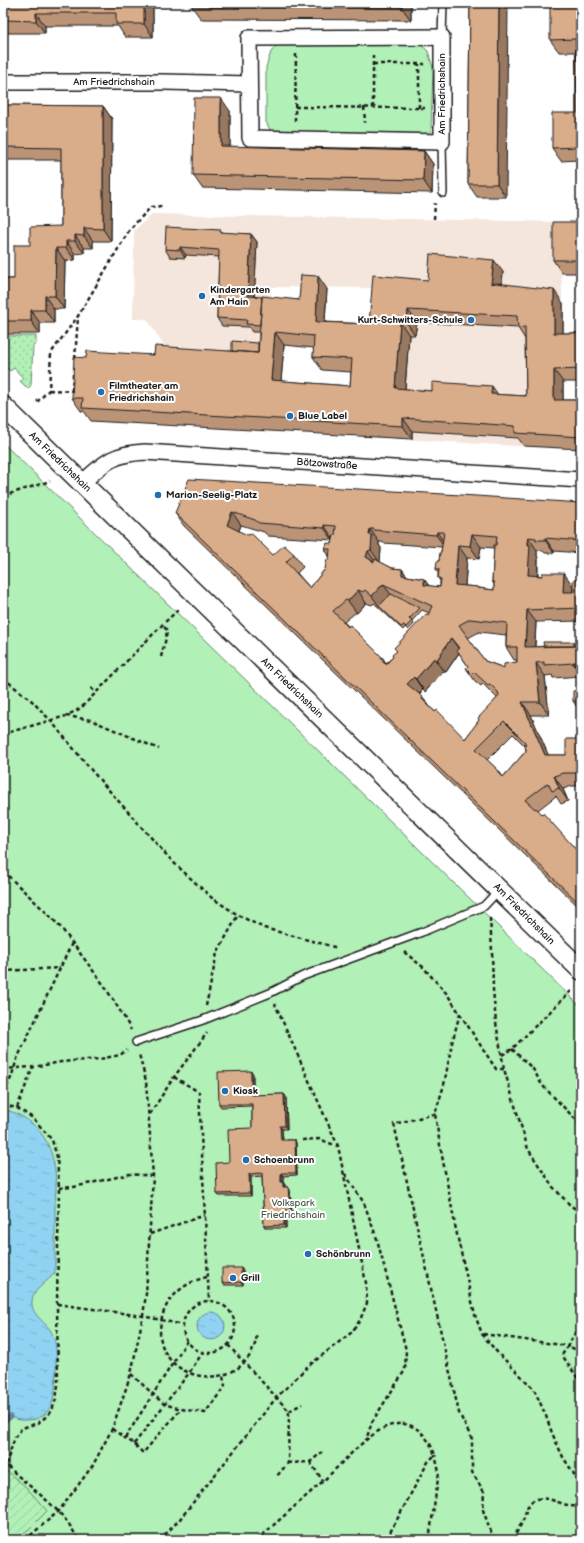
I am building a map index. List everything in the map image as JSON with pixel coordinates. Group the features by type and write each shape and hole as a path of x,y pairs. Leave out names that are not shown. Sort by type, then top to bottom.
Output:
{"street":[{"name":"Am Friedrichshain","path":"442,37 442,142 250,138 249,38 442,37"},
{"name":"Am Friedrichshain","path":"3,82 156,82 250,84"},
{"name":"Am Friedrichshain","path":"3,406 581,970"},
{"name":"Bötzowstraße","path":"82,483 101,465 113,458 127,453 145,452 581,480"}],"lane":[{"path":"442,37 443,3"},
{"path":"442,142 443,194"},
{"path":"136,1042 203,1020 270,993 303,976 422,932 484,906 500,890"}],"path":[{"path":"295,138 296,38"},
{"path":"373,38 373,108"},
{"path":"373,64 442,64"},
{"path":"419,64 419,108"},
{"path":"296,107 442,108"},
{"path":"37,402 49,390 51,353 78,316 130,229 151,207 162,206"},
{"path":"74,361 78,316"},
{"path":"72,391 74,369"},
{"path":"49,390 77,392"},
{"path":"3,496 50,480"},
{"path":"3,734 66,716 81,708 180,608"},
{"path":"161,657 167,630 162,625"},
{"path":"3,678 13,684 32,701 51,721 92,771 172,860 212,898 238,915 264,928 362,954"},
{"path":"91,688 96,693"},
{"path":"66,716 91,720 159,749"},
{"path":"3,871 49,915 103,984 124,1017 136,1042 146,1081 153,1176 146,1294 143,1316 131,1374 112,1429 93,1465 59,1511 25,1540"},
{"path":"203,1020 217,953 238,915"},
{"path":"490,917 493,990 504,1069 528,1149 553,1187 570,1205 581,1213"},
{"path":"392,943 423,967 447,994 496,1069 504,1069"},
{"path":"3,1093 72,944"},
{"path":"3,971 60,968"},
{"path":"502,1055 512,1049 571,991"},
{"path":"160,1540 180,1519 276,1398 307,1367 352,1332 360,1320 367,1303 366,1283 338,1146 270,993"},
{"path":"149,1114 174,1077 223,1012"},
{"path":"460,1013 452,1043 444,1085 435,1114 463,1265 475,1315 482,1334 496,1351 534,1390 563,1456 581,1485"},
{"path":"3,1069 33,1067 120,1056 136,1042"},
{"path":"512,1049 532,1069 542,1085 581,1125"},
{"path":"17,1108 33,1067"},
{"path":"174,1077 199,1092 209,1301"},
{"path":"3,1105 17,1108 33,1118 52,1140 57,1157 59,1188 57,1304 58,1364 56,1400 52,1410 47,1416 38,1423 22,1428 14,1437 6,1464"},
{"path":"435,1114 394,1124 459,1413 472,1440 472,1472 484,1492 484,1517 494,1540"},
{"path":"302,1140 319,1139 338,1146"},
{"path":"581,1168 578,1177 581,1186"},
{"path":"344,1173 364,1203 377,1239 406,1350 405,1370 372,1422 365,1441"},
{"path":"59,1188 74,1187 130,1174 153,1176"},
{"path":"150,1234 205,1215"},
{"path":"208,1277 198,1279 175,1294 167,1304 161,1320 159,1334 160,1343 164,1352 173,1363 189,1373 206,1378 223,1376 244,1363 254,1349 257,1334"},
{"path":"209,1301 215,1301 224,1305 234,1318 235,1324 234,1334 228,1345 221,1350 212,1353 203,1352 194,1348 187,1341 183,1330 186,1314 192,1307 200,1302 209,1301"},
{"path":"57,1304 143,1316 184,1325"},
{"path":"581,1322 562,1355 581,1383"},
{"path":"482,1334 568,1346 581,1352"},
{"path":"125,1438 187,1341"},
{"path":"228,1345 289,1411 288,1464 276,1477"},
{"path":"134,1444 189,1373 203,1352"},
{"path":"131,1374 152,1395 164,1404 181,1409 205,1413 225,1386 223,1376"},
{"path":"289,1411 302,1404"},
{"path":"112,1429 134,1444 143,1453 181,1409"},
{"path":"257,1540 365,1441 384,1428 392,1425 404,1424 421,1430 431,1444 439,1472 430,1540"},
{"path":"288,1464 310,1462 322,1452"},
{"path":"386,1540 428,1462 435,1455"},
{"path":"3,1461 59,1511 75,1533 78,1540"},
{"path":"310,1462 323,1481"},
{"path":"513,1540 524,1517 526,1509 531,1502 548,1499 570,1505 581,1505"}],"shaded area":[{"name":"Kurt-Schwitters-Schule","path":"152,214 561,222 564,449 372,437 381,288 271,287 268,361 169,354 147,319 133,319 134,231"}],"green space":[{"path":"283,43 420,44 428,51 433,68 431,131 427,136 271,132 266,122 266,67 271,52 276,46"},
{"path":"3,336 36,336 36,344 33,346 31,385 28,389 20,381 23,378 14,368 10,371 3,364"},
{"name":"Volkspark Friedrichshain","path":"3,443 581,1007 581,1540 3,1540"},
{"path":"3,1468 26,1487 47,1511 29,1529 14,1540 3,1540"}],"water":[{"path":"3,1109 28,1120 37,1128 50,1148 55,1173 55,1273 35,1293 32,1300 32,1306 37,1315 51,1331 55,1340 55,1388 52,1404 48,1410 36,1419 27,1420 14,1418 8,1415 3,1409"},
{"path":"211,1312 221,1316 225,1326 221,1336 211,1340 201,1336 197,1326 201,1316"}],"building":[{"path":"3,3 144,3 144,24 116,24 116,13 36,13 36,21 3,20"},
{"path":"192,3 402,3 402,8 192,7"},
{"path":"470,3 499,3 497,184 468,184"},
{"path":"576,3 581,3 581,260 553,260 553,222 579,222 578,147 552,148 552,113 577,113 576,39 550,40 550,5 576,5"},
{"path":"194,98 221,98 221,146 424,151 423,180 193,175"},
{"path":"3,105 103,106 103,229 84,228 84,236 75,235 75,241 66,241 66,248 56,248 55,296 45,296 45,310 31,310 31,321 3,321 3,279 14,279 14,245 30,245 30,227 61,226 61,148 3,147"},
{"path":"166,227 221,230 220,232 251,234 248,296 262,297 260,325 246,324 247,320 217,318 219,250 180,247 180,250 165,249"},
{"path":"430,254 494,260 491,284 496,283 554,290 554,333 581,333 581,369 554,370 554,400 581,400 581,437 515,433 515,426 403,418 403,426 82,408 83,398 72,398 74,357 86,358 87,351 154,355 155,346 258,353 262,296 299,300 301,275 318,276 316,322 369,324 373,275 428,280","holes":["408,310 517,316 518,328 525,327 526,396 491,394 492,386 432,382 432,391 395,388 400,322 407,323","275,332 314,336 313,357 352,359 350,386 271,380"]},
{"path":"232,341 258,343 258,353 232,351"},
{"path":"189,479 581,503 581,541 545,538 545,540 536,540 536,538 528,537 528,545 530,545 528,575 542,576 542,573 564,573 563,592 573,592 573,580 581,579 581,608 527,610 525,647 581,646 581,663 573,662 544,665 544,662 536,663 540,702 522,702 545,755 566,755 566,739 581,740 581,770 578,770 578,773 563,773 554,776 559,788 552,791 548,783 525,800 535,809 536,808 542,814 543,813 581,855 581,905 175,513","holes":["232,512 255,520 259,523 324,528 324,525 336,526 332,544 327,543 325,549 330,549 329,560 327,559 325,569 310,588 286,562 294,554 284,545 273,555 252,534 247,535 227,525","370,529 436,535 437,532 444,532 441,552 439,561 437,561 436,569 439,569 438,578 441,579 440,587 424,585 424,579 402,575 402,569 392,568 375,559 374,562 366,557 368,551 371,550 372,535 369,535","472,534 497,536 496,545 494,545 492,582 494,582 494,590 455,585 458,545 470,546","383,584 432,606 428,615 426,614 394,648 397,651 392,655 393,657 386,664 381,659 382,657 350,625 348,627 333,611 346,600 348,601 358,590 363,592 365,590 372,596","470,619 507,623 506,647 517,647 517,662 504,664 504,668 485,661 459,625","451,638 459,648 457,650 468,666 466,668 472,674 474,672 498,692 499,696 478,718 479,720 465,739 437,710 435,712 422,699 423,697 407,684 414,677 416,679 434,658 437,660","504,721 525,742 526,751 503,777 498,772 499,771 476,749"]},
{"path":"391,594 420,608 409,619 412,621 406,627 404,625 401,627 379,606"},
{"path":"543,642 574,642 574,646 544,646"},
{"path":"581,690 581,701 573,701 573,691"},
{"path":"251,1071 251,1095 284,1094 285,1126 280,1126 281,1140 295,1140 296,1173 281,1173 281,1182 283,1182 283,1187 288,1187 290,1210 284,1210 284,1225 264,1226 262,1173 249,1174 250,1193 217,1194 216,1163 229,1162 228,1129 252,1128 252,1104 219,1104 218,1072"},
{"name":"Grill","path":"222,1268 241,1268 241,1282 222,1283"}],"waterway":[{"path":"3,1422 10,1417"}],"place":[{"name":"Kindergarten Am Hain","path":"202,296"},
{"name":"Kurt-Schwitters-Schule","path":"471,320"},
{"name":"Filmtheater am Friedrichshain","path":"101,392"},
{"name":"Blue Label","path":"290,416"},
{"name":"Marion-Seelig-Platz","path":"158,495"},
{"name":"Kiosk","path":"225,1091"},
{"name":"Schoenbrunn","path":"246,1160"},
{"name":"Schönbrunn","path":"308,1254"},
{"name":"Grill","path":"233,1278"}]}
